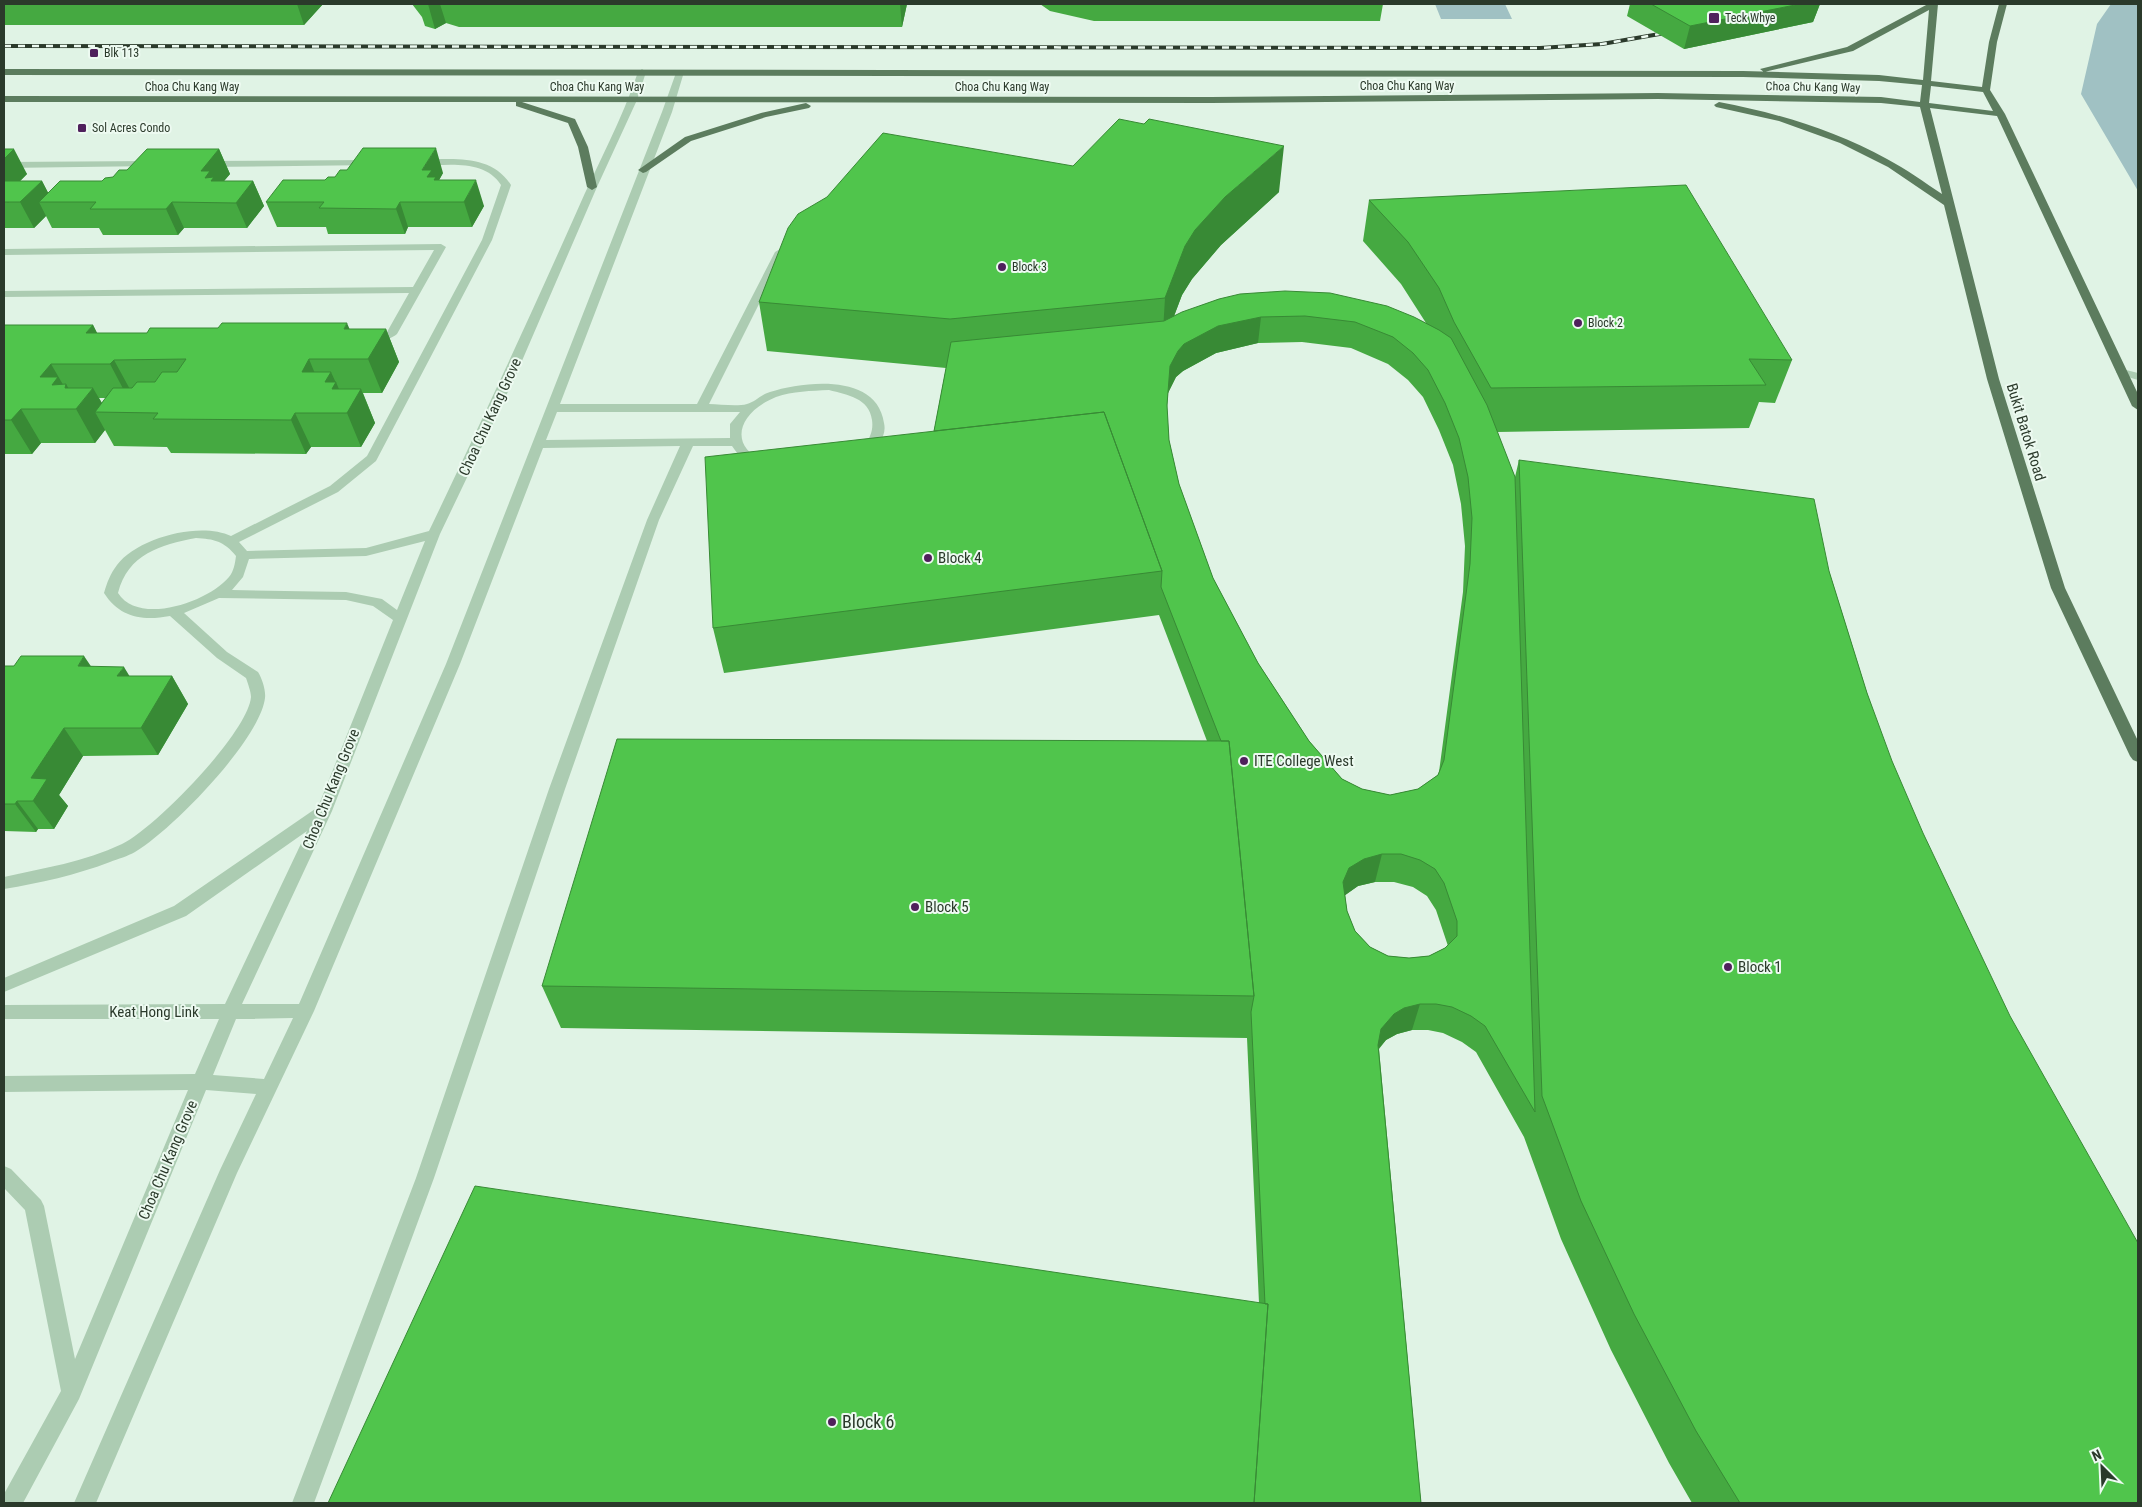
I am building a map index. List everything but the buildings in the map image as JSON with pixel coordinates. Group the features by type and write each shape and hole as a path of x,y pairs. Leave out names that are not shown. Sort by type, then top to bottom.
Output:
{"main road":[{"path":"1743,74 1850,50 1934,4"},
{"path":"1924,104 1928,84 1929,35 1934,4"},
{"path":"2003,4 1992,42 1986,90 2000,114 2138,406"},
{"name":"Choa Chu Kang Way","path":"4,72 680,72 1243,75 1743,74 1879,78 1986,90"},
{"path":"1658,96 1743,109 1820,130 1884,161 1950,204"},
{"name":"Choa Chu Kang Way","path":"4,99 1220,100 1658,96 1880,100 2000,114"},
{"path":"643,170 688,139 764,115 840,99"},
{"path":"506,100 572,121 583,147 592,187"},
{"name":"Bukit Batok Road","path":"1924,104 1993,379 2058,588 2138,756"}],"street":[{"name":"Choa Chu Kang Grove","path":"11,1503 72,1392 230,1012 324,811 399,618 434,534 509,377 592,187 634,100 642,72"},
{"path":"85,1503 229,1170 305,1011 453,664 643,170 672,100 680,72"},
{"path":"191,164 388,163"},
{"path":"232,540 334,489 372,458 486,240 506,185 504,179 494,171 471,163 407,163"},
{"path":"4,165 161,164"},
{"path":"4,252 441,247 391,334 382,337 362,337"},
{"path":"701,408 780,252"},
{"path":"4,294 416,290"},
{"path":"2122,372 2138,378"},
{"path":"829,387 855,393 874,406 881,422 876,439 859,456 832,467 801,471 771,468 748,457 736,442 736,424 749,408 772,395 799,388 829,387"},
{"path":"552,408 749,408"},
{"path":"538,444 736,442"},
{"path":"303,1503 425,1178 557,789 650,529 688,443"},
{"path":"196,534 216,535 232,540 243,555 242,568 233,581 217,594 196,604 173,611 151,614 132,611 118,604 111,593 113,581 121,567 135,555 154,545 196,534"},
{"path":"243,555 366,552 434,534"},
{"path":"217,594 346,596 376,602 399,618"},
{"path":"4,883 78,867 129,848 198,789 225,758 251,717 258,697 253,676 222,655 173,611"},
{"path":"4,985 180,911 324,811"},
{"name":"Keat Hong Link","path":"4,1012 305,1011"},
{"path":"4,1084 201,1082 269,1087"},
{"path":"4,1175 34,1206 72,1392"}],"shaded area":[{"path":"1435,4 1505,4 1512,19 1441,19"},
{"path":"2111,4 2138,4 2138,191 2081,94 2097,24"}],"railway":[{"path":"4,46 1540,48 1602,44 1671,32"}],"place":[{"name":"Teck Whye","path":"1714,18"},
{"name":"Blk 113","path":"94,53"},
{"name":"Sol Acres Condo","path":"82,128"},
{"name":"Block 3","path":"1002,267"},
{"name":"Block 2","path":"1578,323"},
{"name":"Block 4","path":"928,558"},
{"name":"ITE College West","path":"1244,761"},
{"name":"Block 5","path":"915,907"},
{"name":"Block 1","path":"1728,967"},
{"name":"Block 6","path":"832,1422"}]}
